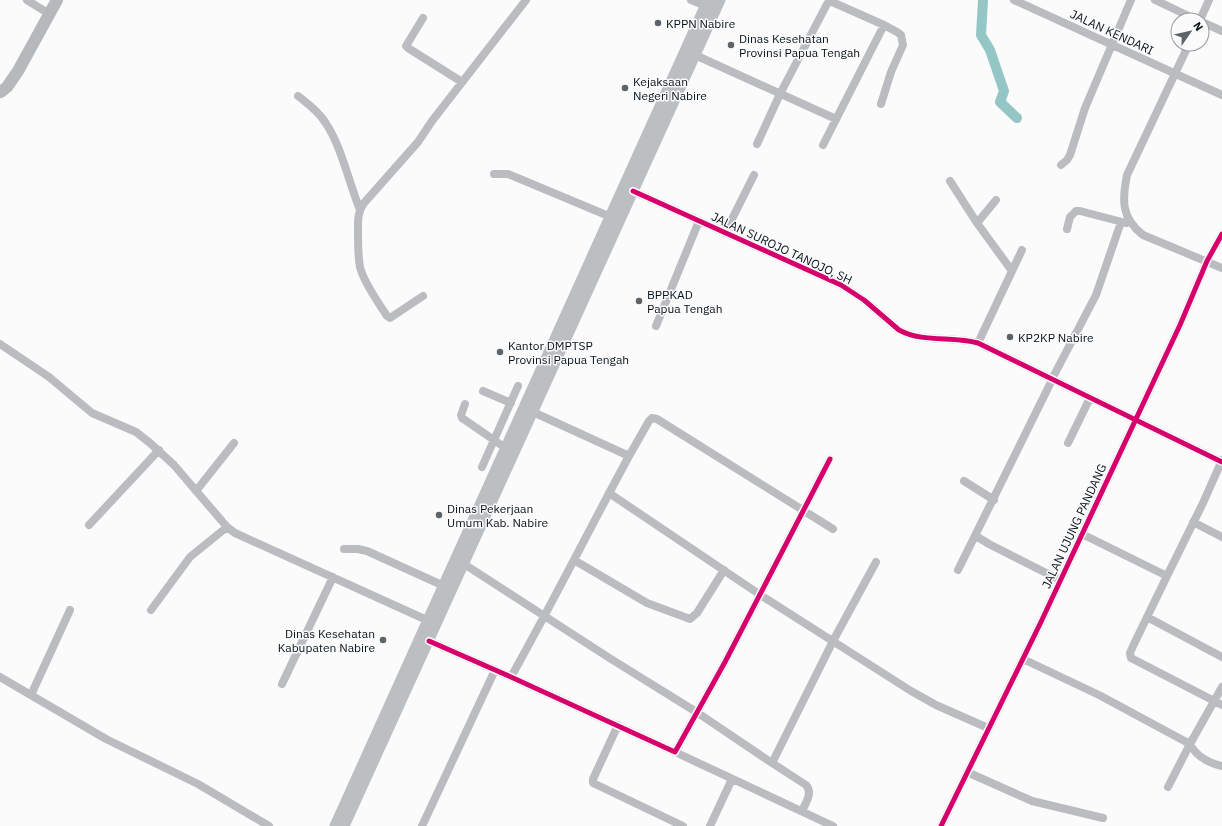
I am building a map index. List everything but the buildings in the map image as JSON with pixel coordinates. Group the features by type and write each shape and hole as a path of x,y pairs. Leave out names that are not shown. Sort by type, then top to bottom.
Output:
{"highway":[{"path":"0,92 7,87 18,71 57,0"},
{"path":"0,92 2,84 45,5"}],"main road":[{"path":"344,826 464,564 510,451 533,412 602,249 611,217 669,100 695,55 720,0"},
{"path":"335,826 444,586 510,451 602,249 634,191 707,3"}],"street":[{"path":"27,0 45,5"},
{"path":"423,296 390,318 387,316 363,276 360,267 358,249 358,220 360,210 418,142 432,120 526,0"},
{"path":"691,0 707,3"},
{"name":"JALAN KENDARI","path":"1014,0 1222,95"},
{"path":"1061,165 1070,155 1085,108 1113,46 1131,0"},
{"path":"1155,0 1180,12"},
{"path":"1204,12 1209,0"},
{"path":"757,144 780,94 827,1 834,2 884,25 901,35 904,45 891,72 881,104"},
{"path":"423,18 406,46 462,82"},
{"path":"823,145 884,25"},
{"path":"1210,25 1222,31"},
{"path":"1185,52 1127,175 1124,192 1124,208 1134,228 1143,235 1222,268"},
{"path":"695,55 836,119"},
{"path":"298,96 318,113 332,134 360,210"},
{"path":"494,174 508,174 611,217"},
{"path":"725,233 754,176"},
{"path":"950,181 977,223 1012,272"},
{"name":"JALAN SUROJO TANOJO, SH","path":"634,191 848,289 906,334 919,337 966,340 978,343 1222,461"},
{"path":"977,223 996,200"},
{"path":"1067,229 1070,217 1076,211 1080,210 1121,222 1131,223"},
{"path":"656,326 699,221"},
{"path":"958,570 994,500 1052,379 1096,295 1121,222"},
{"name":"JALAN UJUNG PANDANG","path":"941,826 1023,659 1180,325 1207,261 1222,234"},
{"path":"978,343 1022,250"},
{"path":"0,344 49,376 92,413 136,432 159,450 174,465 227,527 235,533 429,620"},
{"path":"482,467 518,386"},
{"path":"483,391 510,403"},
{"path":"1068,443 1090,398"},
{"path":"464,404 461,415 462,418 510,451"},
{"path":"533,412 629,456"},
{"path":"511,676 545,616 648,421 653,418 833,529"},
{"path":"196,491 234,443"},
{"path":"89,525 159,450"},
{"path":"675,752 698,713 802,510 830,459"},
{"path":"1218,703 1131,658 1130,653 1222,461"},
{"path":"964,481 994,500"},
{"path":"609,493 760,594 917,695 988,728"},
{"path":"1194,522 1222,537"},
{"path":"151,610 192,554 227,527"},
{"path":"1082,534 1167,576"},
{"path":"976,536 1060,580"},
{"path":"344,549 358,549 367,551 444,586"},
{"path":"574,560 647,603 690,619 697,613 724,570"},
{"path":"772,763 833,641 876,562"},
{"path":"464,564 698,713 806,785 809,788 810,794 802,811"},
{"path":"282,684 333,577"},
{"path":"31,695 70,610"},
{"path":"1147,617 1222,656"},
{"path":"429,641 511,676 833,826"},
{"path":"1023,659 1105,698 1190,744 1196,754 1210,762 1222,766"},
{"path":"422,826 495,670"},
{"path":"0,677 106,738 198,784 269,826"},
{"path":"1168,787 1190,744 1218,703 1222,687"},
{"path":"618,725 593,779 593,783 683,826"},
{"path":"967,772 1032,802 1103,818"},
{"path":"710,826 732,779"}],"waterway":[{"path":"983,0 981,35 990,50 1004,91 1000,102 1017,118"}],"cycle path":[{"path":"633,191 841,285 864,300 899,330 918,337 978,343 1222,462"},
{"path":"941,826 1040,624 1180,325 1207,261 1222,234"},
{"path":"429,641 675,752 725,662 830,459"}],"place":[{"name":"KPPN Nabire","path":"658,23"},
{"name":"Dinas Kesehatan Provinsi Papua Tengah","path":"731,45"},
{"name":"Kejaksaan Negeri Nabire","path":"625,88"},
{"name":"BPPKAD Papua Tengah","path":"639,301"},
{"name":"KP2KP Nabire","path":"1010,337"},
{"name":"Kantor DMPTSP Provinsi Papua Tengah","path":"500,352"},
{"name":"Dinas Pekerjaan Umum Kab. Nabire","path":"439,515"},
{"name":"Dinas Kesehatan Kabupaten Nabire","path":"383,640"}]}
